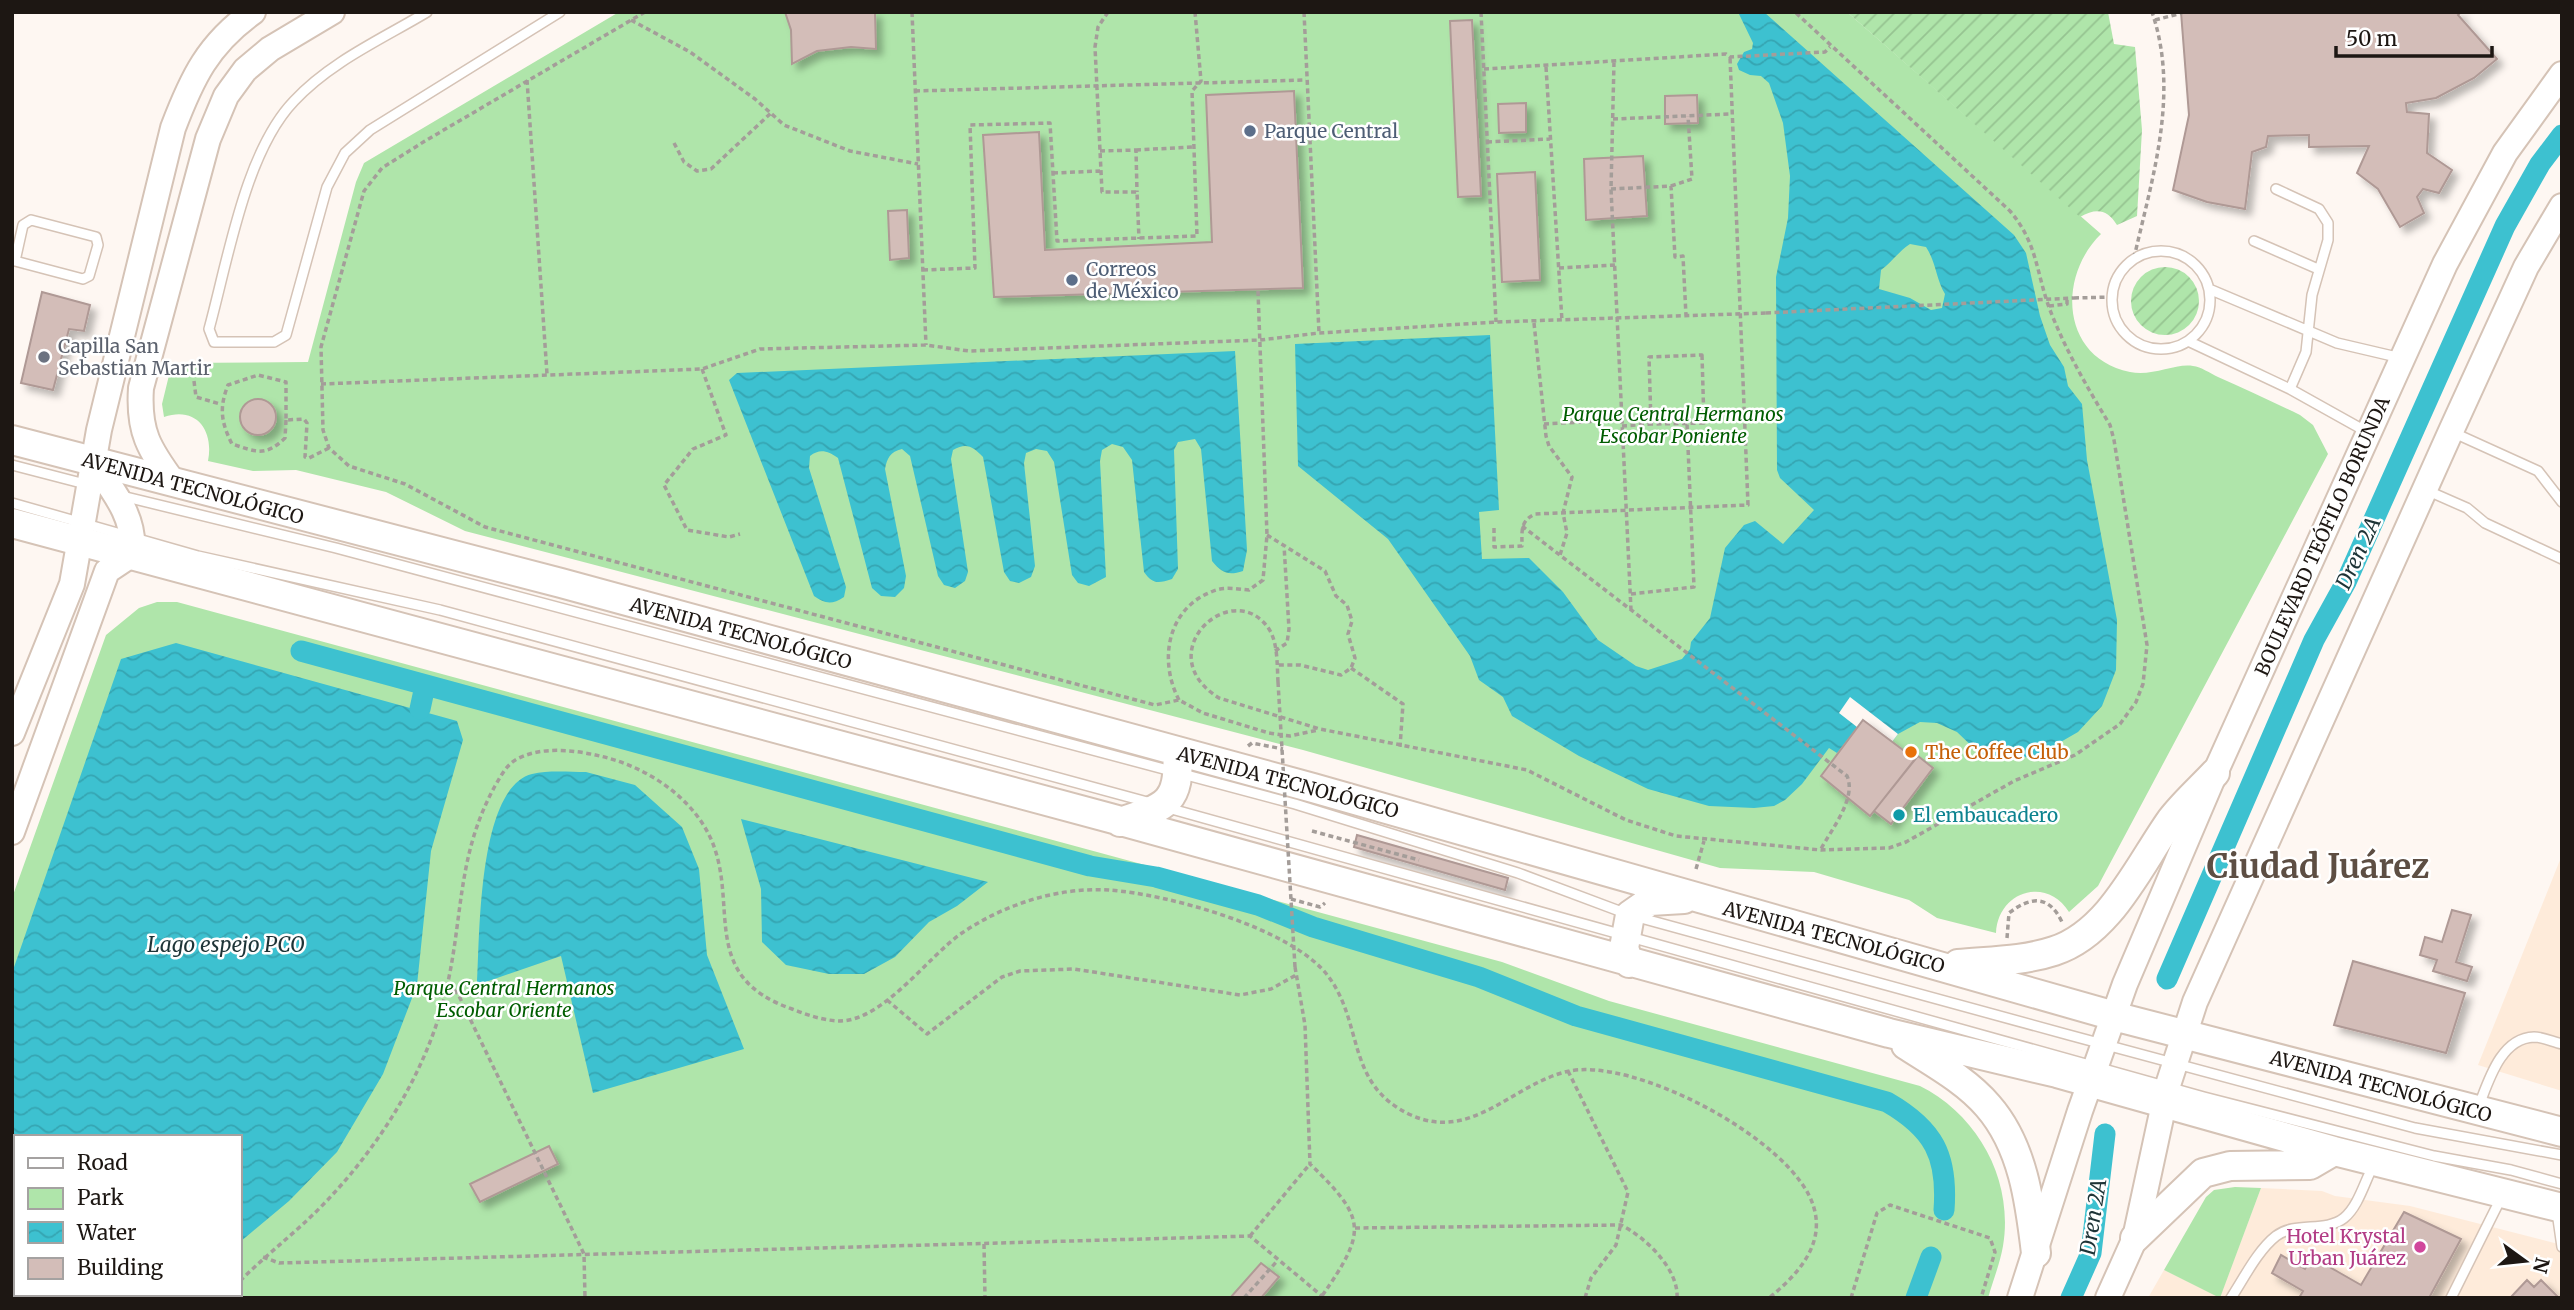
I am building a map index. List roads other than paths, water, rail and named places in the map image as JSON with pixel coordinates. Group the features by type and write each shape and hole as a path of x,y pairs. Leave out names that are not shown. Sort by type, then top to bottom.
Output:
{"main road":[{"path":"12,733 72,584 92,473 173,128 191,81 208,54 232,27 253,12"},
{"path":"174,483 152,453 139,417 141,388 208,139 226,96 245,70 270,49 332,12"},
{"name":"BOULEVARD TEÓFILO BORUNDA","path":"2020,1298 2098,1069 2216,773 2445,264 2505,153 2562,74"},
{"path":"2108,1298 2135,1238 2162,1087 2178,1032 2195,1002 2526,267 2562,206"},
{"name":"AVENIDA TECNOLÓGICO","path":"12,440 92,473 174,483 574,587 1178,763 1611,871 1694,898 2120,1017 2562,1132"},
{"path":"92,473 116,494 132,547"},
{"path":"12,523 80,532 1120,822 1628,939 1889,1033 2098,1069 2162,1087 2334,1151 2504,1193 2560,1199"},
{"path":"12,832 107,571 132,547"},
{"path":"1120,822 1161,806 1176,791 1178,763"},
{"path":"1940,966 2057,951 2079,937 2100,920 2173,817 2216,773"},
{"path":"1628,939 1650,901 1694,898"},
{"path":"1889,1033 1956,1078 1988,1105 2005,1131 2030,1201 2036,1253"},
{"path":"2135,1238 2203,1173 2230,1166 2310,1166 2334,1151"}],"lane":[{"path":"427,12 328,71 294,100 272,127 256,159 212,316 209,329 214,341 282,339 286,334 327,187 345,153 370,130 548,15 560,12"},
{"path":"2276,189 2319,209 2328,222 2328,240 2318,269 2305,352 2290,388"},
{"path":"31,220 93,234 97,240 89,276 83,279 13,265 23,225 31,220"},
{"path":"2254,242 2318,269"},
{"path":"2157,251 2180,254 2199,268 2209,289 2206,319 2188,341 2159,349 2131,339 2114,314 2112,297 2122,269 2134,258 2157,251"},
{"path":"2209,289 2337,344 2402,358"},
{"path":"2188,341 2290,388 2369,432"},
{"path":"2451,431 2538,471 2562,502"},
{"path":"12,465 92,473"},
{"path":"2425,489 2562,559"},
{"path":"116,494 1178,763 1295,804 1518,873 1628,939 2162,1087 2434,1156 2511,1170 2560,1199 2562,1247"},
{"path":"12,503 80,532"},
{"path":"132,547 198,556 440,610 1161,806 2098,1069"},
{"path":"2476,1111 2497,1061 2513,1046 2535,1037 2562,1044"},
{"path":"2162,1087 2562,1155"},
{"path":"2231,1298 2268,1244 2278,1235 2291,1229 2335,1224 2346,1217 2375,1161"},
{"path":"2451,1298 2504,1193"}],"water":[{"path":"1738,12 1764,12 2014,235 2026,253 2040,316 2050,345 2064,367 2068,386 2082,404 2087,460 2117,620 2116,670 2102,706 2078,732 2038,755 1997,759 1979,753 1957,732 1937,723 1920,722 1898,734 1892,742 1863,720 1837,753 1829,748 1802,784 1774,806 1709,806 1648,789 1579,756 1512,716 1503,697 1479,680 1470,656 1388,539 1298,466 1295,344 1490,335 1499,510 1479,512 1482,559 1529,558 1563,592 1598,640 1636,666 1648,670 1682,659 1690,649 1691,642 1710,618 1725,548 1744,525 1755,521 1783,544 1814,510 1780,478 1777,470 1776,277 1788,218 1790,176 1783,123 1769,83 1761,76 1739,70 1737,64 1744,52 1752,49 1753,43","holes":["1910,244 1926,247 1945,294 1942,308 1931,310 1910,298 1879,289 1881,270 1902,250"]},
{"path":"1235,351 1247,550 1243,571 1226,572 1212,561 1201,449 1195,439 1178,442 1174,450 1178,569 1172,579 1156,582 1144,572 1132,460 1123,447 1112,444 1102,450 1100,461 1106,577 1089,586 1078,583 1072,575 1054,462 1047,451 1036,449 1026,453 1024,463 1035,566 1031,577 1019,583 1010,581 1004,572 983,457 973,448 966,446 953,450 951,459 968,572 965,581 955,588 944,585 938,576 910,456 902,449 890,456 885,469 906,576 904,588 895,597 881,596 872,588 838,458 821,451 810,456 809,468 846,587 844,597 832,602 825,602 814,596 729,380 737,373"},
{"name":"Lago espejo PCO","path":"176,643 457,721 463,740 431,851 417,985 383,1074 337,1152 289,1201 242,1240 242,1135 14,1135 14,1296 195,1296 12,1298 12,973 121,659"},
{"path":"586,772 635,785 682,827 699,869 707,955 744,1049 593,1093 561,956 477,985 485,868 491,835 501,806 514,785 532,774"},
{"path":"741,819 988,882 957,906 929,922 895,957 864,974 829,974 786,965 762,942 761,889"}],"waterway":[{"name":"Dren 2A","path":"2167,979 2314,640 2346,582 2505,226 2540,164 2562,135"},
{"path":"301,651 1090,866 1156,877 1258,905 1313,927 1479,977 1576,1016 1887,1102 1916,1123 1935,1146 1943,1174 1944,1210"},
{"path":"420,709 425,686"},
{"name":"Dren 2A","path":"2071,1298 2091,1253 2105,1134"},
{"path":"1916,1298 1931,1257"}],"place":[{"name":"Parque Central","path":"1250,131"},
{"name":"Correos de México","path":"1072,280"},
{"name":"Capilla San Sebastian Martir","path":"44,357"},
{"name":"The Coffee Club","path":"1911,752"},
{"name":"El embaucadero","path":"1899,815"},
{"name":"Hotel Krystal Urban Juárez","path":"2420,1247"}],"district":[{"name":"Ciudad Juárez","path":"2318,866"}],"park label":[{"name":"Parque Central Hermanos Escobar Poniente","path":"1673,425"},
{"name":"Parque Central Hermanos Escobar Oriente","path":"504,999"}]}
